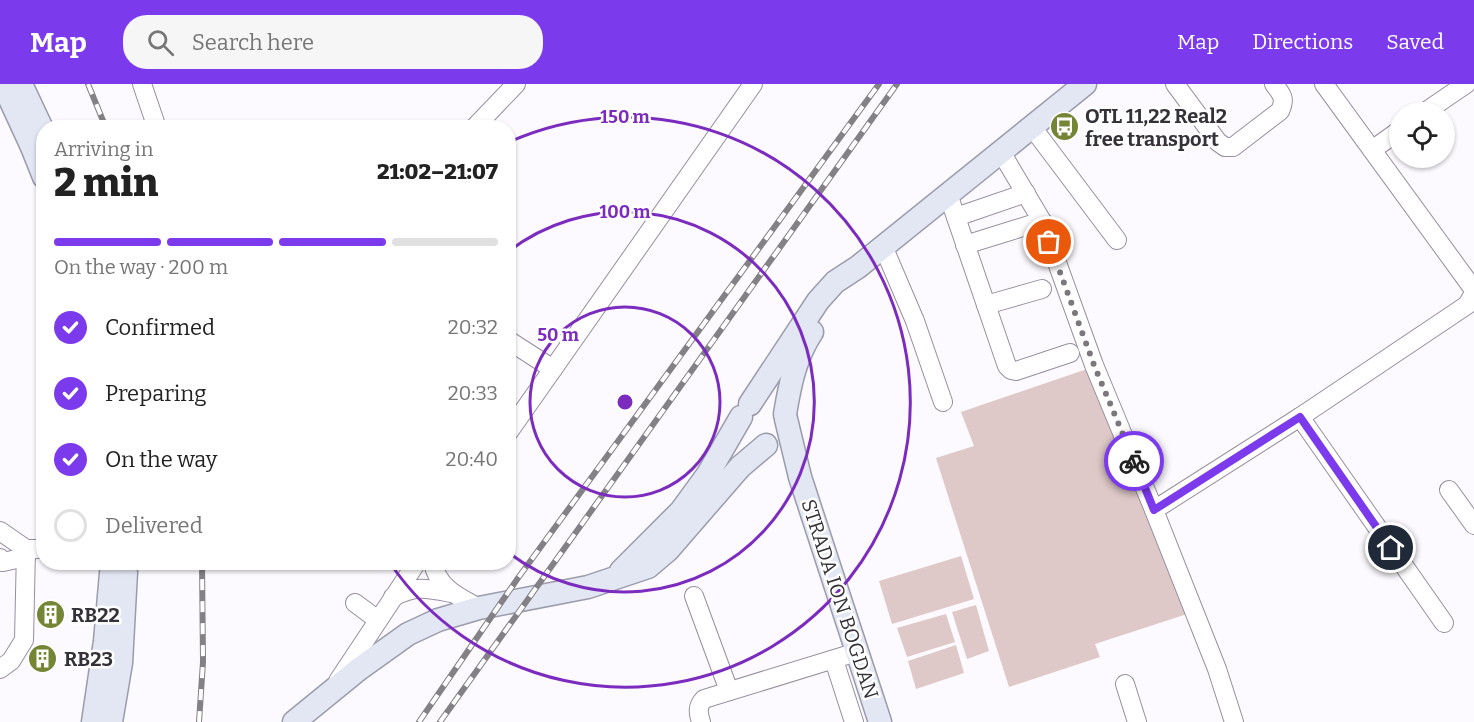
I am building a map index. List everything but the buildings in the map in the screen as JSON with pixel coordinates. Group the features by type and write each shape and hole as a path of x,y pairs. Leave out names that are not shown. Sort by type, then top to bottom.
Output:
{"main road":[{"path":"3,84 36,157"},
{"path":"21,84 38,120"},
{"path":"613,578 681,511 708,474 745,410 818,302 835,282 858,267 1085,84"},
{"path":"786,416 779,405 765,399 745,410 740,424 745,436 756,444 774,443 784,433 786,416 790,381 801,352 858,267"},
{"name":"STRADA ION BOGDAN","path":"786,416 800,477 880,722"},
{"path":"294,722 408,634 438,620 479,608 588,587 636,572 657,560 740,467 767,445"},
{"name":"STRADA ION BOGDAN","path":"767,445 800,477"},
{"path":"93,722 105,641 111,570"},
{"path":"111,722 121,663 127,570"}],"street":[{"path":"142,84 154,120"},
{"path":"482,120 516,84"},
{"path":"516,422 753,84"},
{"path":"1175,84 1218,142 1225,147 1233,147 1280,111 1284,103 1282,95 1274,84"},
{"path":"1154,510 1300,417 1467,305 1474,292 1324,84"},
{"path":"1440,102 1466,84"},
{"path":"1032,127 1117,240"},
{"path":"1372,150 1389,138"},
{"path":"1001,152 1042,221 1094,365 1217,669 1234,722"},
{"path":"956,217 1026,193"},
{"path":"948,194 1007,366 1016,371 1070,353"},
{"path":"965,245 1042,221"},
{"path":"883,246 915,321 943,402"},
{"path":"986,305 1042,289"},
{"path":"516,345 553,369"},
{"path":"1300,417 1444,622"},
{"path":"1449,490 1474,525"},
{"path":"0,531 32,552"},
{"path":"0,558 3,562 8,562 32,552"},
{"path":"0,669 11,661 24,640 32,552"},
{"path":"332,691 411,570"},
{"path":"435,570 436,575 452,593 479,608"},
{"path":"392,598 407,590 419,588 452,593"},
{"path":"694,596 729,691"},
{"path":"355,603 378,620"},
{"path":"701,722 698,714 699,704 704,699 857,652"},
{"path":"834,660 854,722"},
{"path":"1125,684 1137,722"}],"shaded area":[{"path":"1090,368 1187,614 1095,644 1100,657 1009,687 936,458 974,446 961,412"},
{"path":"961,556 974,599 892,624 879,581"},
{"path":"976,605 989,651 967,659 952,612"},
{"path":"946,614 955,642 907,657 897,628"},
{"path":"956,645 964,673 916,689 908,661"}],"railway":[{"path":"88,84 103,120"},
{"path":"419,722 518,578 879,84"},
{"path":"440,722 897,84"},
{"path":"199,722 203,662 202,570"}],"way so far":[{"path":"1049,242 1094,365 1134,461"}],"place":[{"name":"OTL 11,22 Real2 free transport","path":"1064,127"},
{"name":"RB22","path":"50,615"},
{"name":"RB23","path":"43,659"}],"route":[{"path":"1134,461 1154,510 1300,417 1391,548"}]}
